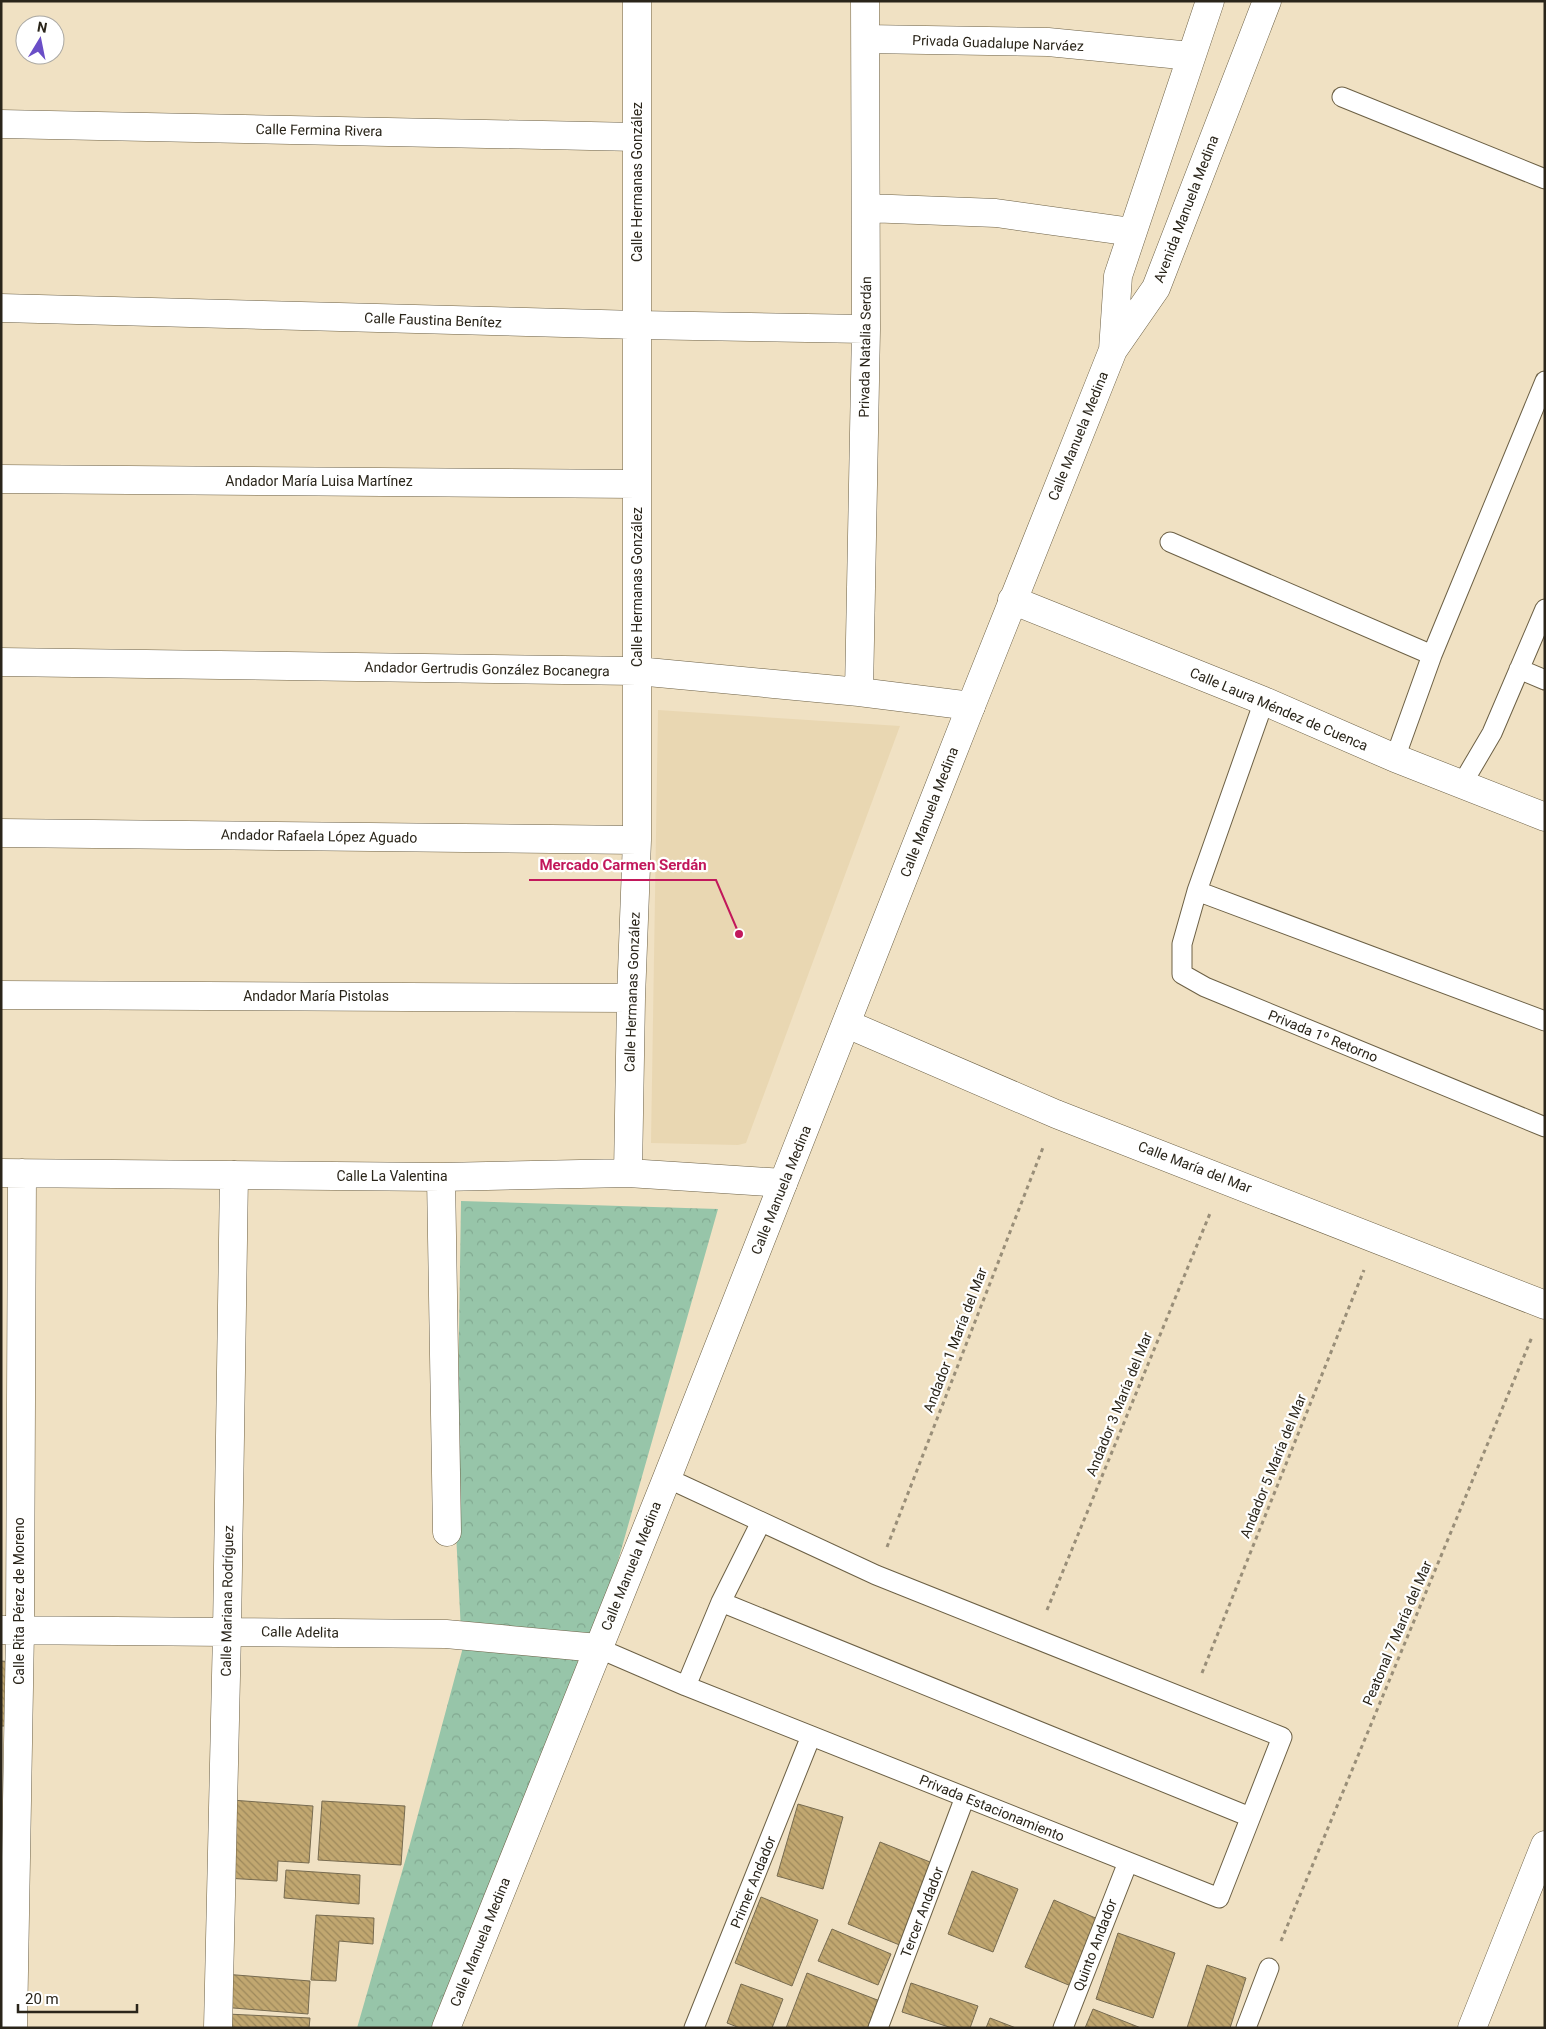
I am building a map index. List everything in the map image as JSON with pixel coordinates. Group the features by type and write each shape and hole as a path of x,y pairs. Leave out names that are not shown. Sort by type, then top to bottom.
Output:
{"street":[{"name":"Calle Hermanas González","path":"628,1173 631,998 637,840 637,1"},
{"name":"Privada Natalia Serdán","path":"859,692 866,329 865,1"},
{"path":"1113,350 1118,276 1210,1"},
{"name":"Avenida Manuela Medina","path":"1113,350 1156,288 1267,1"},
{"name":"Privada Guadalupe Narváez","path":"866,39 1048,42 1191,56"},
{"name":"Calle Fermina Rivera","path":"1,124 637,137"},
{"path":"866,208 996,213 1132,232"},
{"name":"Calle Faustina Benítez","path":"1,308 638,325 866,329"},
{"name":"Calle Manuela Medina","path":"446,2028 668,1478 970,706 1113,350"},
{"name":"Andador María Luisa Martínez","path":"1,479 637,484"},
{"name":"Calle Laura Méndez de Cuenca","path":"1012,600 1264,702 1395,758 1545,817"},
{"name":"Andador Gertrudis González Bocanegra","path":"1,662 637,671 859,692 970,706"},
{"name":"Andador Rafaela López Aguado","path":"1,832 637,840"},
{"name":"Andador María Pistolas","path":"1,995 631,998"},
{"name":"Calle María del Mar","path":"847,1024 1056,1114 1225,1178 1376,1240 1545,1304"},
{"name":"Calle La Valentina","path":"11,1173 441,1177 628,1173 783,1183"},
{"name":"Calle Rita Pérez de Moreno","path":"11,1173 10,1630 13,2028"},
{"name":"Calle Mariana Rodríguez","path":"218,2028 227,1632 234,1175"},
{"path":"441,1177 447,1532"},
{"name":"Calle Adelita","path":"10,1630 446,1634 598,1648"},
{"path":"1472,2028 1545,1845"}],"lane":[{"path":"1342,97 1545,179"},
{"path":"1395,758 1432,655 1545,381"},
{"path":"1170,542 1432,655"},
{"path":"1462,784 1492,733 1545,609"},
{"path":"1519,669 1545,680"},
{"name":"Privada 1º Retorno","path":"1264,702 1197,891 1182,944 1182,974 1205,987 1545,1127"},
{"path":"1197,891 1545,1021"},
{"name":"Privada Estacionamiento","path":"598,1648 686,1686 1219,1898 1282,1737 876,1575 668,1478"},
{"path":"686,1686 721,1602 761,1522"},
{"path":"721,1602 1250,1817"},
{"name":"Primer Andador","path":"694,2028 811,1736"},
{"name":"Tercer Andador","path":"878,2028 965,1797"},
{"name":"Quinto Andador","path":"1063,2028 1128,1862"},
{"path":"1246,2028 1269,1968"}],"path":[{"name":"Andador 1 María del Mar","path":"876,1575 1056,1114"},
{"name":"Andador 3 María del Mar","path":"1035,1638 1225,1178"},
{"name":"Andador 5 María del Mar","path":"1191,1701 1376,1240"},
{"name":"Peatonal 7 María del Mar","path":"1269,1968 1533,1334"}],"shaded area":[{"path":"658,710 900,726 746,1143 738,1145 651,1143"}],"green space":[{"path":"461,1201 718,1209 614,1575 431,2028 357,2028 410,1844 462,1651 456,1533"}],"building":[{"path":"1,1661 14,1662 12,1726 1,1726"},
{"path":"231,1800 313,1806 309,1863 278,1861 277,1881 225,1878"},
{"path":"322,1801 405,1806 401,1865 318,1860"},
{"path":"798,1804 843,1817 823,1889 777,1876"},
{"path":"880,1842 935,1864 902,1946 848,1924"},
{"path":"286,1870 360,1875 359,1904 284,1898"},
{"path":"972,1871 1018,1889 993,1952 948,1934"},
{"path":"761,1897 818,1920 792,1986 735,1963"},
{"path":"1054,1900 1100,1920 1071,1986 1025,1967"},
{"path":"316,1915 374,1918 373,1944 339,1941 336,1981 311,1980"},
{"path":"832,1929 891,1954 878,1985 818,1961"},
{"path":"1118,1933 1175,1953 1153,2018 1096,1999"},
{"path":"1207,1965 1246,1978 1230,2028 1187,2028"},
{"path":"807,1973 880,2001 869,2028 786,2028"},
{"path":"224,1974 310,1981 308,2014 221,2007"},
{"path":"911,1983 978,2006 970,2028 952,2028 902,2012"},
{"path":"741,1984 783,1999 772,2028 740,2028 727,2023"},
{"path":"1093,2009 1141,2028 1085,2028"},
{"path":"227,2014 310,2018 309,2028 226,2028"},
{"path":"990,2018 1016,2028 986,2028"}],"place":[{"name":"Mercado Carmen Serdán","path":"739,934"}]}
